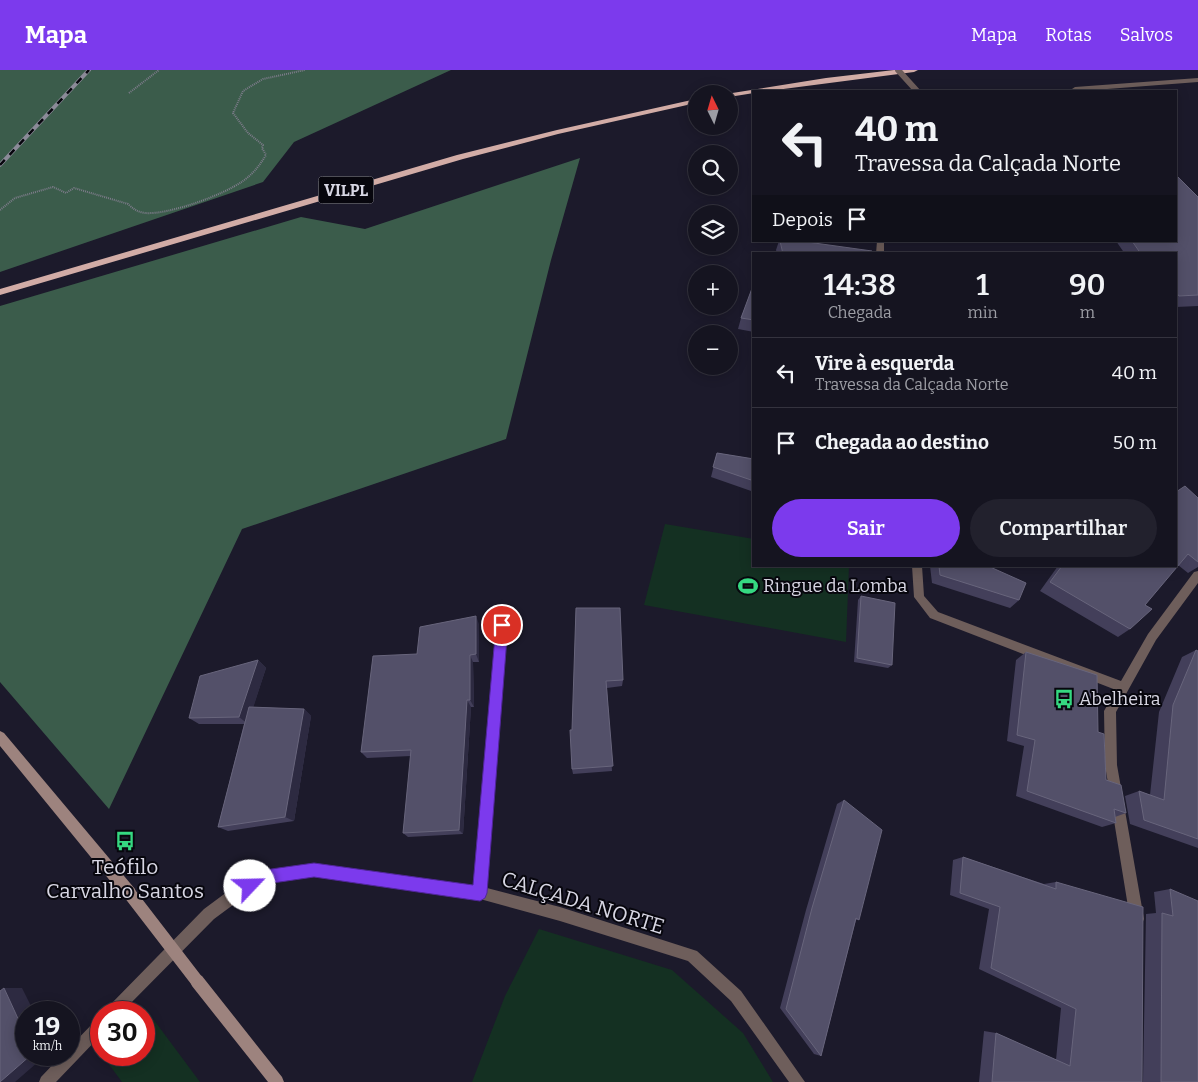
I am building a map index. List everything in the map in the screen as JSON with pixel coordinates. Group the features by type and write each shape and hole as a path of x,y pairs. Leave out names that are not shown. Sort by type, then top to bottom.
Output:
{"highway":[{"path":"761,90 826,80 914,70"},
{"path":"738,94 752,91"},
{"name":"VILPL","path":"0,292 460,157 566,130 688,103"}],"main road":[{"path":"0,737 130,894 278,1082"}],"street":[{"path":"898,70 916,90"},
{"path":"1077,90 1075,88 1198,80"},
{"path":"917,567 919,597 934,615 1122,687"},
{"path":"1136,933 1137,913 1111,765 1110,711 1152,637 1198,575"},
{"path":"480,893 502,625"},
{"name":"CALÇADA NORTE","path":"124,1001 209,914 264,877 314,870 480,893 560,914 692,956 736,996 798,1082"},
{"path":"46,1082 90,1036"}],"path":[{"path":"129,93 159,70"},
{"path":"0,210 15,198 53,187 66,193 74,188 128,204 132,209 144,214 176,208 232,189 252,174 261,165 266,155 262,148 263,145 248,133 233,113 243,91 263,79 305,70"}],"green space":[{"path":"0,70 451,70 294,142 263,182 0,272"},
{"path":"580,158 551,260 506,439 242,529 109,809 0,682 0,306 301,217 365,229"},
{"name":"Ringue da Lomba","path":"665,524 752,539 752,567 849,567 846,642 644,605"},
{"path":"539,929 672,970 743,1033 773,1082 472,1082 505,996"},
{"path":"155,1021 200,1082 122,1082 110,1066 155,1066"}],"building":[{"path":"1177,176 1198,197 1198,295 1179,296 1177,293 1177,252 1140,252 1133,242 1177,242"},
{"path":"780,242 807,242 872,252 783,252"},
{"path":"752,288 752,320 741,318"},
{"path":"717,453 752,459 752,480 713,467"},
{"path":"1185,486 1198,498 1198,562 1188,554 1145,605 1152,609 1130,629 1050,582 1061,567 1177,567 1177,491"},
{"path":"939,567 990,567 1026,583 1019,600 940,575"},
{"path":"861,596 895,603 892,665 857,658"},
{"path":"576,608 620,608 623,680 606,681 613,766 572,769 570,730 572,730"},
{"path":"476,616 476,654 470,655 470,700 467,700 459,830 403,833 411,750 361,752 373,656 417,654 420,627"},
{"path":"1196,650 1198,651 1198,839 1144,820 1139,791 1164,800 1173,705"},
{"path":"1026,652 1097,675 1098,732 1104,734 1106,780 1121,785 1126,813 1114,809 1116,823 1027,791 1035,740 1017,735"},
{"path":"258,660 239,717 189,718 200,676"},
{"path":"249,707 304,709 285,817 218,827"},
{"path":"844,800 882,830 859,920 856,918 821,1056 786,1009 812,908"},
{"path":"963,857 1056,889 1056,882 1143,907 1142,1082 992,1082 996,1033 1070,1066 1076,1009 991,968 1000,907 960,893"},
{"path":"1170,889 1198,901 1198,1082 1161,1082 1162,913 1173,916"},
{"path":"4,988 15,1012 15,1066 18,1066 0,1082 0,991"}],"railway":[{"path":"0,165 89,70"}],"place":[{"name":"Ringue da Lomba","path":"748,586"},
{"name":"Abelheira","path":"1064,699"},
{"name":"Teófilo Carvalho Santos","path":"125,841"}],"route":[{"path":"250,886 264,877 314,870 480,893 502,625"}]}
